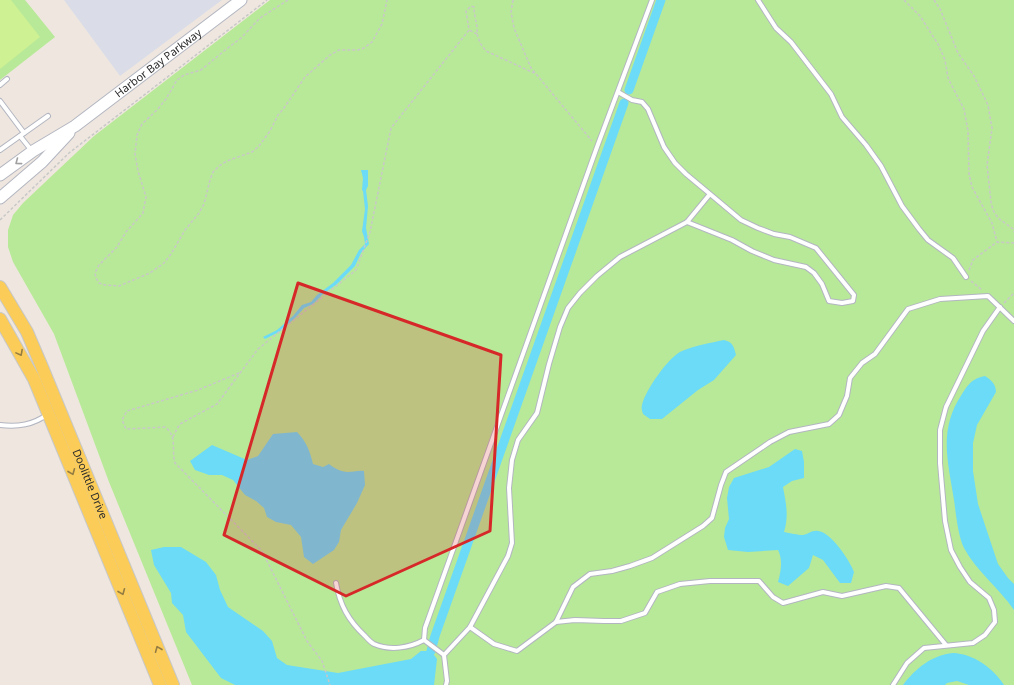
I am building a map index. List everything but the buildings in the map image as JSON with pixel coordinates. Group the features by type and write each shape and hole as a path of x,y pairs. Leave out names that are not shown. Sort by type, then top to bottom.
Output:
{"main road":[{"name":"Harbor Bay Parkway","path":"0,176 33,151 75,126 241,0"},
{"name":"Harbor Bay Parkway","path":"0,198 42,162 75,126"},
{"name":"Doolittle Drive","path":"0,287 27,332 173,685"},
{"name":"Doolittle Drive","path":"0,319 34,379 160,685"}],"lane":[{"path":"424,640 425,628 597,147 652,0"},
{"path":"758,0 776,28 791,42 831,94 842,117 866,145 881,166 902,206 919,230 928,240 953,258 966,277"},
{"path":"0,85 7,79"},
{"path":"618,92 632,100 642,102 648,109 664,147 675,163 686,174 741,220 774,234 790,237 816,248 851,290 854,295 853,301 842,303 829,301 822,284 814,273 806,267 774,260 752,252 732,240 687,222"},
{"path":"0,101 33,151"},
{"path":"0,150 48,116"},
{"path":"444,655 470,627 508,556 512,543 509,488 512,460 518,440 538,413 549,364 560,327 568,308 597,276 620,257 687,222 710,194"},
{"path":"470,627 494,644 517,650 556,622 573,587 590,574 612,571 652,558 703,526 712,518 726,472 770,442 788,432 829,424 839,415 847,396 850,378 862,363 875,354 908,309 940,299 988,296 1014,321"},
{"path":"893,685 907,663 924,648 973,643 985,635 995,622 994,610 989,598 970,582 951,550 945,520 940,464 940,430 946,407 983,331 1000,307"},
{"path":"0,425 24,425 48,414"},
{"path":"556,622 575,620 604,622 621,621 645,613 658,592 680,584 710,581 759,581 773,597 783,602 823,592 842,596 886,586 899,588 946,645"},
{"path":"336,583 338,595 345,612 356,628 372,643 390,648 418,643 424,640"},
{"path":"424,640 444,655 447,681 446,685"}],"path":[{"path":"0,220 69,153 267,0"},
{"path":"288,0 260,18 241,38 201,70 184,75 177,80 166,99 142,124 137,135 135,154 138,171 146,197 143,213 126,232 117,247 99,266 95,273 99,283 119,286 150,273 164,263 185,230 202,209 213,172 227,161 252,152 259,146 278,115 305,77 330,54 339,50 358,50 364,48 372,42 382,24 387,0"},
{"path":"514,0 512,12 515,32 528,63 534,73 597,147"},
{"path":"904,0 920,16 938,44 945,60 948,78 964,109 968,131 969,174 972,187 992,224 997,242"},
{"path":"934,0 940,9 958,53 974,76 988,106 992,128 988,165 990,202 998,218 1013,229 1014,232"},
{"path":"173,437 180,424 217,404 258,349 356,270 370,232 391,128 469,30 466,11 471,6 474,7 477,34 480,43 486,51 534,73"},
{"path":"469,30 477,34"},
{"path":"988,296 966,277 973,260 997,242 1014,243"},
{"path":"1000,307 1014,293"},
{"path":"240,373 198,390 127,411 122,420 126,429 165,427 171,432 173,437 175,463 262,551 307,641 322,661 330,685"}],"highlighted area":[{"path":"298,283 501,355 490,531 346,596 224,535"}],"shaded area":[{"path":"64,0 222,0 120,76"}],"green space":[{"path":"0,0 25,0 55,37 0,80"},
{"path":"0,0 11,0 40,37 0,69"},
{"path":"270,0 1014,0 1014,685 192,685 109,482 54,334 13,262 8,247 8,230 13,215 23,203 94,136"}],"water":[{"path":"361,170 368,170 368,186 366,190 368,206 366,228 369,244 361,253 355,266 337,284 323,294 313,304 304,308 279,332 265,339 263,337 277,330 293,316 302,305 311,302 317,295 333,283 351,265 359,250 365,244 362,231 365,209"},
{"path":"724,340 733,345 736,355 714,380 698,390 662,419 650,419 643,414 642,406 648,391 664,367 677,354 703,344"},
{"path":"985,376 993,382 996,392 977,425 973,443 973,471 978,504 998,564 1014,584 1014,610 1002,594 975,565 964,548 960,537 948,459 947,433 955,407 969,384 977,378"},
{"path":"297,432 307,446 313,464 323,467 329,464 338,470 345,472 364,471 365,485 357,503 341,530 339,542 334,550 313,564 304,557 301,537 291,525 276,522 267,517 264,508 256,501 245,495 233,480 222,475 209,475 195,470 190,461 212,445 247,460 258,456 273,434"},
{"path":"795,449 802,451 804,478 792,481 783,487 787,515 784,532 803,535 818,531 829,536 844,554 852,567 854,572 851,583 840,583 823,560 813,555 809,568 788,586 778,582 781,558 778,550 748,552 728,550 724,537 725,528 729,519 727,498 729,487 734,478 769,467"},
{"path":"164,547 181,547 206,562 216,575 220,590 228,607 263,631 272,641 277,658 287,665 338,673 411,659 421,651 431,651 437,659 434,685 235,685 221,678 186,632 183,615 172,603 171,593 154,565 151,550"},
{"path":"953,653 968,656 982,663 1000,679 1004,685 969,685 957,681 947,683 945,685 903,685 913,673 925,663 938,656"}],"waterway":[{"path":"629,90 661,0"},
{"path":"431,651 435,636 624,103"}]}
